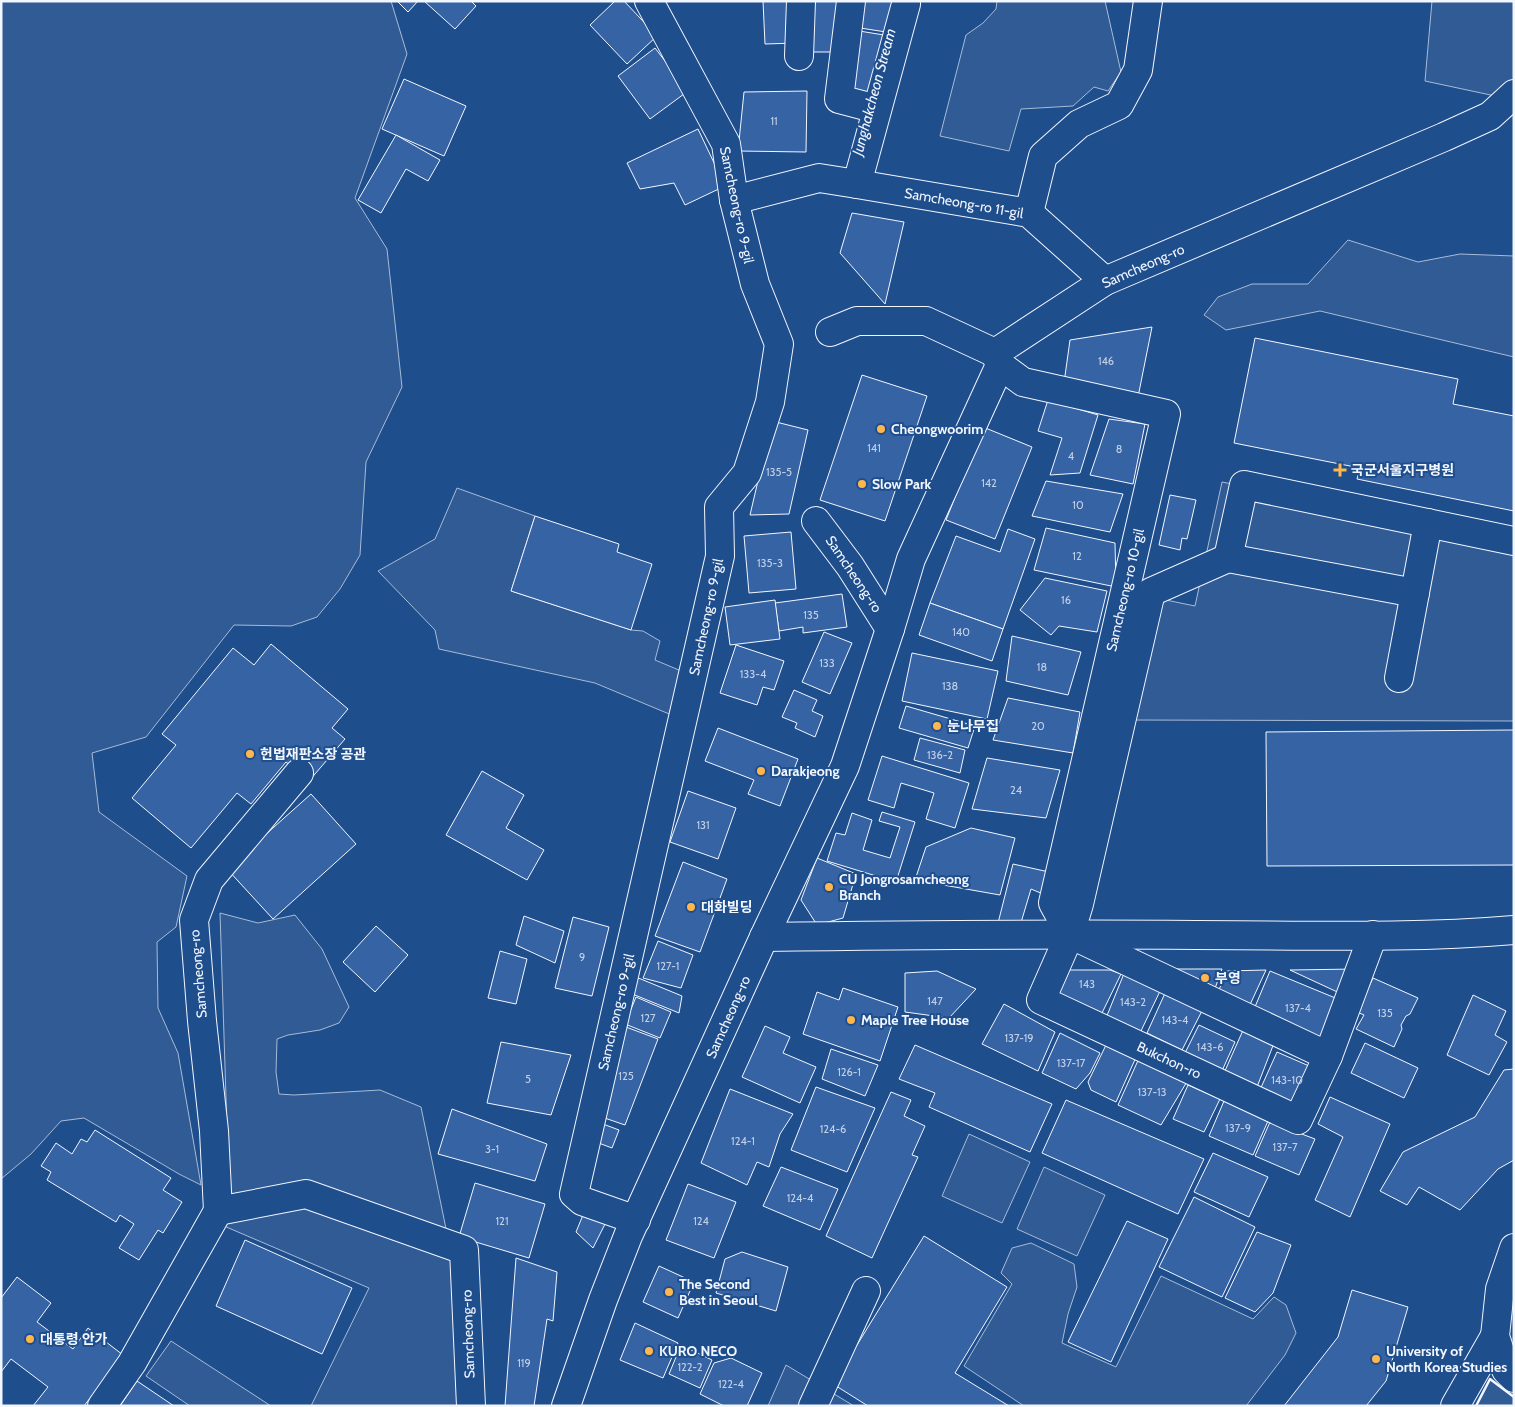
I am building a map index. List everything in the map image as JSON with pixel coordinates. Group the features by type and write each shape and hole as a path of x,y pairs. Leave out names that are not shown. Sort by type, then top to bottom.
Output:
{"street":[{"name":"Samcheong-ro 9-gil","path":"636,1220 582,1202 574,1194 720,556 720,507 747,473 770,402 778,344 755,284 734,200 726,144 649,1"},
{"path":"799,56 801,1"},
{"path":"852,1 839,99 878,108"},
{"path":"1029,213 1043,156 1079,124 1119,105 1138,70 1148,1"},
{"path":"858,184 906,4"},
{"name":"Samcheong-ro","path":"566,1406 603,1300 636,1220 764,937 845,766 911,559 998,359 1105,281 1490,116 1514,94"},
{"name":"Samcheong-ro 11-gil","path":"734,200 819,178 1029,213 1105,281"},
{"path":"830,332 856,321 926,321 998,359"},
{"name":"Samcheong-ro 10-gil","path":"998,359 1023,382 1166,414 1053,903 1070,934"},
{"path":"1228,558 1244,485 1514,540"},
{"name":"Samcheong-ro","path":"816,521 850,566 890,629"},
{"path":"1398,678 1428,523"},
{"path":"1070,934 1079,904 1151,592 1228,558 1415,593"},
{"name":"Samcheong-ro","path":"299,773 209,880 194,920 202,1021 214,1131 218,1211 306,1194 464,1250 471,1406"},
{"path":"764,937 1070,934 1373,935 1472,934 1514,930"},
{"path":"1070,934 1328,1056"},
{"name":"Bukchon-ro","path":"1070,934 1041,1000 1298,1120 1328,1056 1373,935"},
{"path":"102,1406 132,1363 218,1211"},
{"path":"1514,1248 1500,1289 1496,1336 1506,1370 1514,1378"},
{"path":"813,1406 866,1291"},
{"path":"1455,1406 1496,1336"}],"shaded area":[{"path":"1,1 391,1 407,54 355,198 387,249 402,387 366,462 360,555 340,589 317,617 291,626 234,625 146,737 92,753 99,812 187,876 176,927 157,942 158,1008 178,1053 201,1185 84,1118 61,1121 31,1154 1,1179"},
{"path":"997,1 1105,1 1121,72 1108,91 1094,87 1073,106 1021,109 1009,151 940,136 966,35 983,23 996,9"},
{"path":"1432,1 1514,1 1514,100 1425,81"},
{"path":"1348,240 1418,262 1460,254 1514,256 1514,357 1320,311 1226,330 1204,315 1218,297 1252,284 1308,284"},
{"path":"1222,482 1514,539 1514,721 1131,720 1156,598 1195,606"},
{"path":"457,488 535,516 511,591 631,630 643,631 660,641 655,660 686,673 674,716 595,683 439,649 435,630 378,571 435,539"},
{"path":"220,913 258,923 295,915 322,949 349,1007 339,1023 320,1030 288,1035 277,1039 276,1072 279,1094 294,1095 380,1090 421,1107 451,1253 462,1406 311,1406 369,1288 224,1226 227,1128"},
{"path":"969,1134 1030,1162 1002,1223 942,1196"},
{"path":"1044,1167 1105,1195 1077,1256 1017,1229"},
{"path":"1031,1243 1074,1264 1077,1287 1068,1314 1062,1343 1116,1367 1161,1276 1253,1319 1274,1297 1286,1305 1296,1333 1285,1355 1246,1406 1024,1406 964,1366 1012,1284 1001,1273 1012,1248"},
{"path":"171,1341 271,1406 190,1406 146,1376"},
{"path":"786,1365 854,1406 768,1406"},
{"path":"1490,1379 1514,1397 1514,1406 1476,1406"}],"building":[{"path":"397,1 418,1 408,12"},
{"path":"424,1 471,1 476,6 455,29"},
{"path":"615,1 624,1 657,36 627,64 590,25"},
{"path":"763,1 798,1 797,43 765,44"},
{"path":"804,1 847,1 841,52 804,52"},
{"path":"859,1 894,1 886,32 854,27"},
{"path":"853,30 884,35 869,97 845,94"},
{"path":"655,48 688,91 650,119 618,76"},
{"path":"404,79 466,106 444,156 382,129"},
{"path":"807,91 806,152 738,151 744,92"},
{"path":"698,129 725,186 685,205 674,183 640,189 627,163"},
{"path":"396,135 440,160 428,181 406,169 381,213 358,200"},
{"path":"852,213 904,222 885,304 840,253"},
{"path":"1152,327 1137,402 1064,383 1070,340"},
{"path":"1255,338 1458,379 1453,404 1514,416 1514,511 1357,479 1360,468 1234,443"},
{"path":"862,375 927,396 885,521 820,500"},
{"path":"1048,400 1098,415 1080,473 1050,475 1062,438 1038,431"},
{"path":"1109,419 1145,424 1133,484 1090,475"},
{"path":"772,421 808,430 789,514 750,515"},
{"path":"983,427 1032,447 995,539 946,520"},
{"path":"1046,481 1123,494 1110,532 1032,516"},
{"path":"1170,495 1196,500 1187,539 1182,538 1180,550 1159,545"},
{"path":"535,516 619,544 617,552 652,564 631,630 511,591"},
{"path":"1046,528 1115,543 1116,587 1034,570"},
{"path":"1008,529 1035,539 1003,629 930,603 956,536 1000,552"},
{"path":"791,532 796,589 749,593 744,536"},
{"path":"1045,578 1107,591 1097,632 1059,626 1051,635 1020,610"},
{"path":"842,594 847,627 803,633 803,627 779,631 775,603"},
{"path":"775,600 780,639 730,645 725,607"},
{"path":"930,603 1003,629 992,661 919,635"},
{"path":"824,632 852,643 830,694 802,682"},
{"path":"1012,636 1081,652 1068,695 1006,681"},
{"name":"헌법재판소장 공관","path":"271,644 348,709 332,728 345,739 309,781 286,762 251,804 237,793 191,848 132,798 176,745 162,734 233,648 254,665"},
{"path":"736,645 784,661 774,690 763,687 757,705 720,693"},
{"path":"912,653 998,671 987,719 902,701"},
{"path":"794,690 817,700 812,711 823,716 815,737 795,728 797,723 782,717"},
{"path":"1008,698 1080,712 1073,753 993,740"},
{"path":"906,706 975,726 968,748 899,728"},
{"name":"Darakjeong","path":"718,728 798,759 780,806 748,794 754,780 705,761"},
{"path":"1514,730 1514,865 1267,866 1266,732"},
{"path":"920,738 965,750 960,773 914,760"},
{"path":"882,756 969,783 955,828 926,819 934,793 901,783 894,808 868,800"},
{"path":"987,758 1060,770 1046,818 972,809"},
{"path":"482,771 524,795 506,828 544,850 527,880 446,835"},
{"path":"688,791 736,808 718,859 670,842"},
{"path":"311,794 356,844 273,919 227,869"},
{"path":"882,812 915,822 896,882 827,861 836,833 845,835 852,813 872,820 863,850 890,858 900,827 879,821"},
{"path":"971,828 1015,838 1000,895 915,880 926,847"},
{"name":"CU Jongrosamcheong Branch","path":"817,858 856,874 843,918 817,925 801,900"},
{"name":"대화빌딩","path":"683,862 727,879 700,952 655,936"},
{"path":"1013,864 1049,872 1043,894 1031,889 1020,926 997,927"},
{"path":"524,916 564,931 555,963 516,945"},
{"path":"573,917 609,927 592,996 555,988"},
{"path":"376,926 408,955 375,992 343,962"},
{"path":"658,941 693,955 681,988 643,978"},
{"path":"500,951 527,959 516,1004 488,998"},
{"path":"1161,969 1222,969 1213,994"},
{"path":"1356,969 1346,996 1290,970"},
{"path":"1063,970 1110,970 1121,974 1101,1015 1053,994"},
{"path":"1266,970 1248,1009 1218,993 1226,971"},
{"path":"937,971 976,989 949,1018 905,1012 905,973"},
{"path":"1125,971 1162,987 1140,1033 1106,1018"},
{"path":"1270,971 1345,1002 1323,1047 1252,1014"},
{"path":"636,977 682,996 679,1013 625,991"},
{"path":"1373,978 1418,998 1410,1014 1406,1016 1401,1025 1402,1029 1394,1047 1356,1029 1364,1015 1357,1012"},
{"name":"Maple Tree House","path":"843,988 898,1007 880,1061 803,1034 817,992 839,1000"},
{"path":"1166,991 1204,1007 1182,1050 1147,1033"},
{"path":"1473,995 1506,1011 1495,1035 1507,1042 1489,1075 1447,1055"},
{"path":"636,997 671,1012 660,1038 625,1024"},
{"path":"1004,1004 1055,1032 1038,1071 982,1044"},
{"path":"1199,1025 1235,1042 1221,1073 1185,1053"},
{"path":"765,1026 790,1037 783,1053 816,1067 800,1103 742,1077"},
{"path":"626,1027 658,1039 625,1125 593,1114"},
{"path":"1244,1028 1274,1043 1257,1087 1224,1073"},
{"path":"1060,1033 1100,1053 1090,1073 1076,1089 1042,1073"},
{"path":"501,1042 571,1055 551,1115 487,1103"},
{"path":"1365,1043 1418,1068 1404,1098 1351,1073"},
{"path":"915,1045 1052,1104 1030,1152 929,1107 935,1093 899,1079"},
{"path":"1106,1045 1137,1055 1116,1102 1091,1090 1088,1082"},
{"path":"831,1049 878,1065 865,1096 822,1079"},
{"path":"1277,1052 1316,1069 1297,1109 1259,1092"},
{"path":"1140,1056 1188,1080 1161,1125 1118,1105"},
{"path":"1514,1069 1514,1160 1498,1169 1460,1210 1419,1187 1407,1205 1380,1191 1403,1152 1475,1117 1504,1070"},
{"path":"1188,1085 1220,1099 1204,1132 1173,1119"},
{"path":"816,1087 875,1108 847,1172 791,1150"},
{"path":"730,1089 793,1114 780,1134 769,1167 757,1162 747,1185 701,1163"},
{"path":"891,1092 911,1100 904,1116 925,1126 912,1155 918,1157 872,1258 826,1236"},
{"path":"1330,1097 1390,1124 1350,1217 1315,1200 1343,1137 1318,1124"},
{"path":"1066,1100 1204,1159 1178,1214 1042,1153"},
{"path":"1224,1101 1268,1121 1253,1155 1209,1136"},
{"path":"452,1109 547,1144 535,1181 438,1154"},
{"path":"595,1121 619,1130 612,1148 588,1139"},
{"path":"1270,1122 1315,1139 1299,1175 1255,1156"},
{"path":"95,1130 171,1178 163,1190 182,1202 163,1233 158,1230 139,1260 119,1248 134,1224 120,1215 116,1222 47,1180 51,1172 41,1166 56,1143 72,1154 81,1139 87,1142"},
{"path":"1213,1153 1268,1177 1249,1217 1194,1192"},
{"path":"781,1167 838,1189 820,1230 763,1206"},
{"path":"475,1183 545,1204 529,1258 459,1237"},
{"path":"688,1184 736,1202 714,1258 666,1240"},
{"path":"1194,1197 1255,1227 1222,1297 1159,1267"},
{"path":"583,1215 605,1224 593,1248 576,1232"},
{"path":"1127,1221 1168,1239 1111,1362 1068,1342"},
{"path":"1257,1232 1291,1245 1273,1293 1255,1312 1225,1298"},
{"path":"924,1236 1007,1287 955,1373 1009,1406 868,1406 833,1384"},
{"path":"245,1240 352,1288 322,1354 216,1306"},
{"path":"742,1252 788,1267 776,1311 716,1293 725,1259"},
{"path":"516,1258 557,1272 553,1321 547,1319 534,1406 505,1406"},
{"name":"The Second Best in Seoul","path":"659,1266 694,1282 678,1318 643,1302"},
{"name":"대통령 안가","path":"17,1277 51,1303 37,1322 73,1349 88,1328 123,1355 84,1406 33,1406 48,1387 11,1359 1,1372 1,1298"},
{"path":"1352,1290 1408,1307 1386,1381 1366,1406 1284,1406 1338,1337"},
{"name":"KURO NECO","path":"635,1323 678,1343 663,1378 620,1360"},
{"path":"681,1345 712,1360 700,1388 669,1374"},
{"path":"731,1358 762,1373 747,1406 724,1406 700,1394 714,1363"},
{"path":"137,1381 174,1406 120,1406"}],"wall":[{"path":"1476,1406 1490,1379 1514,1397"}],"place":[{"name":"Cheongwoorim","path":"881,429"},
{"name":"국군서울지구병원","path":"1340,470"},
{"name":"Slow Park","path":"862,484"},
{"name":"눈나무집","path":"937,726"},
{"name":"헌법재판소장 공관","path":"250,754"},
{"name":"Darakjeong","path":"761,771"},
{"name":"CU Jongrosamcheong Branch","path":"829,887"},
{"name":"대화빌딩","path":"691,907"},
{"name":"부영","path":"1205,978"},
{"name":"Maple Tree House","path":"851,1020"},
{"name":"The Second Best in Seoul","path":"669,1292"},
{"name":"대통령 안가","path":"30,1339"},
{"name":"KURO NECO","path":"649,1351"},
{"name":"University of North Korea Studies","path":"1376,1359"}],"water label":[{"name":"Junghakcheon Stream","path":"874,92"}]}
